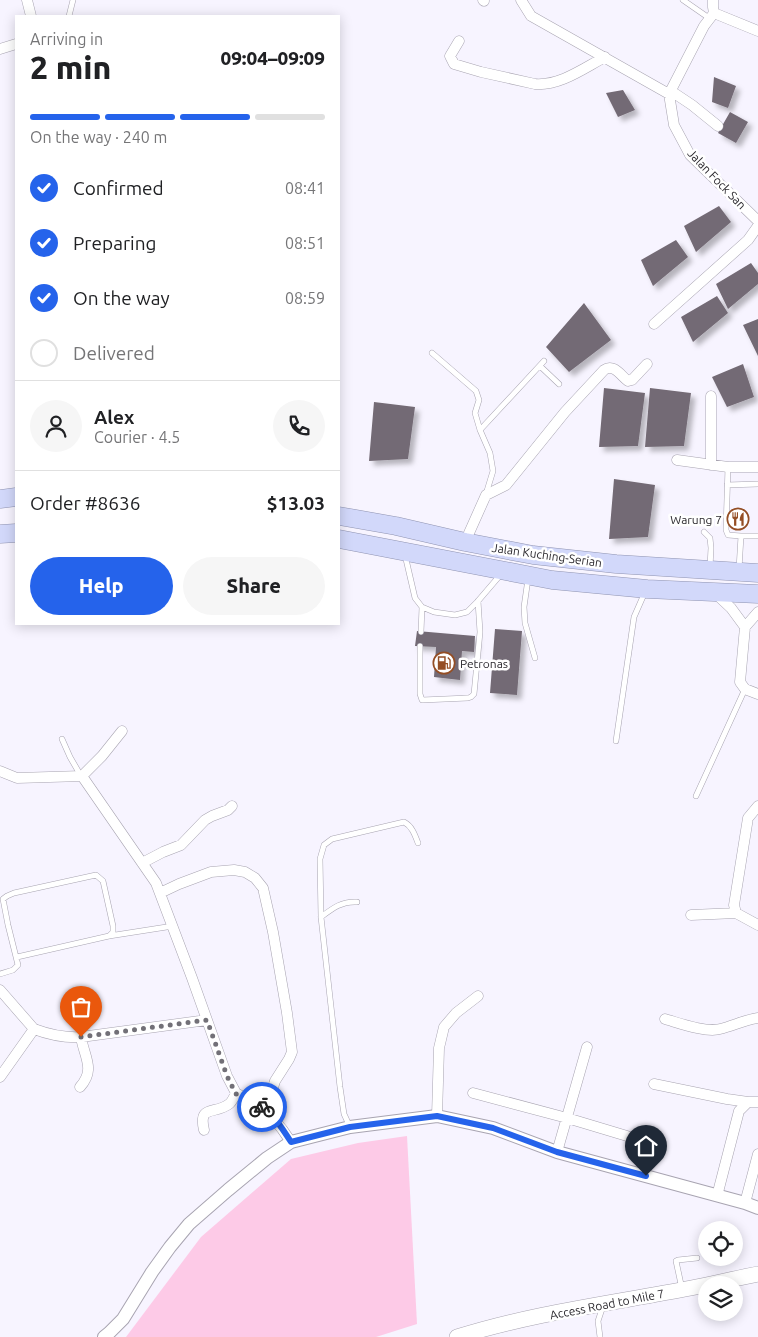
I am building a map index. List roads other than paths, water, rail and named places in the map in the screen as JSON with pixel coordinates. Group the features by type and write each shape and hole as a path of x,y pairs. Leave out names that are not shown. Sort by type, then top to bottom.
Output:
{"highway":[{"path":"0,500 15,497"},
{"name":"Jalan Kuching-Serian","path":"340,516 533,554 578,560 758,573"},
{"path":"0,534 15,533"},
{"name":"Jalan Kuching-Serian","path":"340,539 552,580 647,589 758,594"}],"main road":[{"name":"Access Road to Mile 7","path":"457,1337 482,1333 506,1323 758,1274"}],"street":[{"path":"27,0 31,15"},
{"path":"521,0 531,16 670,92 692,105 718,126"},
{"path":"670,92 711,16 713,0"},
{"path":"711,16 758,31"},
{"path":"459,41 450,56 454,64 481,72 544,85 563,79 605,57"},
{"path":"0,49 15,44"},
{"name":"Jalan Fock San","path":"670,92 674,124 690,155 758,221"},
{"path":"654,324 748,240 758,226"},
{"path":"465,542 486,495 506,485 565,412 604,370 612,368 628,381 632,380 647,364"},
{"path":"711,396 711,464"},
{"path":"677,460 728,467 758,467"},
{"path":"714,592 731,608 745,627"},
{"path":"758,612 745,627 740,682 745,689 758,694"},
{"path":"0,771 17,778 82,776 102,756 122,731"},
{"path":"82,776 156,883 227,1076 236,1094 266,1110 291,1142"},
{"path":"142,863 162,852 181,845 205,820 228,810 232,806"},
{"path":"736,913 734,905 748,818 758,806"},
{"path":"160,893 211,872 234,870 245,872 255,878 263,888 286,1004 292,1052 275,1081 266,1110"},
{"path":"691,916 736,913 758,926"},
{"path":"0,990 34,1028 68,1038 207,1020"},
{"path":"437,1116 439,1048 444,1027 456,1013 478,996"},
{"path":"665,1019 692,1027 716,1030 742,1021 758,1018"},
{"path":"0,1078 34,1028"},
{"path":"80,1087 87,1078 88,1068 81,1037"},
{"path":"557,1152 587,1047"},
{"path":"654,1084 753,1102"},
{"path":"473,1093 627,1136"},
{"path":"204,1130 202,1120 204,1115 208,1111 229,1104 236,1094"},
{"path":"717,1196 739,1111 753,1102"},
{"path":"104,1337 123,1319 170,1247 189,1224 234,1185 267,1158 291,1142 350,1127 437,1116 493,1128 557,1152 758,1208"},
{"path":"745,1203 758,1155"}],"lane":[{"path":"69,15 73,0"},
{"path":"683,0 711,16"},
{"path":"432,353 476,390 479,400 475,413 490,453 493,471 486,495"},
{"path":"480,430 544,361"},
{"path":"540,366 559,384"},
{"path":"728,467 726,530 728,536 758,536"},
{"path":"727,484 758,484"},
{"path":"704,532 710,538 709,570"},
{"path":"739,572 741,536"},
{"path":"404,552 415,598 422,608 434,612 455,615 467,612 504,571"},
{"path":"528,576 524,607 525,623 535,658"},
{"path":"616,741 634,617 647,589"},
{"path":"420,646 420,694 422,700 471,697 474,694 480,632 478,601"},
{"path":"421,632 422,608"},
{"path":"696,796 745,689"},
{"path":"62,739 70,757 82,776"},
{"path":"350,1127 344,1114 340,1087 321,916 320,859 324,845 332,839 404,822 411,827 418,842"},
{"path":"0,974 13,970 18,965 8,926 4,899 14,893 96,876 103,882 113,926 113,932 109,936"},
{"path":"321,916 344,902 357,902"},
{"path":"17,957 109,936 173,926"},
{"path":"682,1290 676,1261 698,1258"},
{"path":"600,1337 598,1322 604,1303"}],"place":[{"name":"Warung 7","path":"738,519"},
{"name":"Petronas","path":"444,663"}]}
